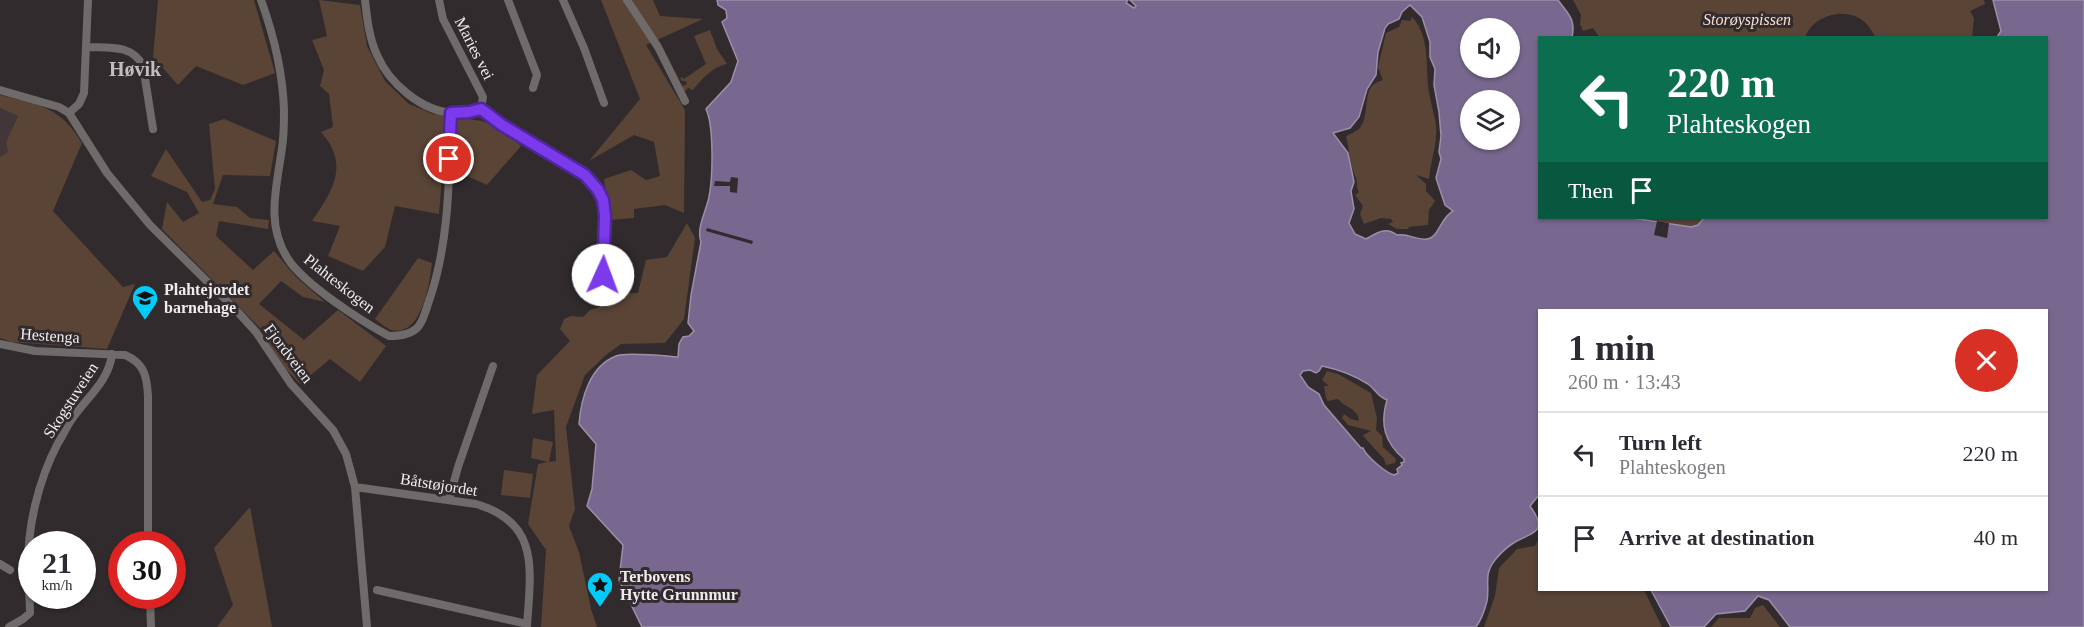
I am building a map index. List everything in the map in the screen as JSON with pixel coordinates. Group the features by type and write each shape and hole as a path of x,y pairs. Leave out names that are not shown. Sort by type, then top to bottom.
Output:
{"street":[{"path":"0,90 58,107 69,113 79,104 84,93 88,0"},
{"name":"Plahteskogen","path":"261,0 279,63 283,92 284,133 274,205 274,225 278,239 287,258 297,271 314,286 388,336 411,333 419,326 432,293 442,246 448,191 451,113"},
{"path":"365,0 377,56 391,78 408,94 451,113 481,109 502,125 585,175 598,190 603,200 605,216 603,275"},
{"name":"Maries vei","path":"439,0 443,19 483,97 481,109"},
{"path":"508,0 537,75 533,88"},
{"path":"563,0 584,48 604,104"},
{"path":"627,0 658,47 685,101"},
{"path":"87,47 128,50 139,58 143,66 153,129"},
{"name":"Fjordveien","path":"69,113 107,173 150,225 256,332 291,384 333,430 346,454 355,487 367,627"},
{"name":"Hestenga","path":"0,344 34,351 112,354"},
{"path":"112,354 125,355 136,360 144,369 148,382 148,531"},
{"name":"Skogstuveien","path":"9,627 30,613 27,573 29,552 33,517 45,474 70,421 106,376 112,354"},
{"path":"449,500 493,366"},
{"name":"Båtstøjordet","path":"355,487 490,508 508,520 520,533 527,546 531,576 527,626"},
{"path":"0,564 10,570"},
{"path":"377,590 527,626"},
{"path":"150,609 151,627"}],"shaded area":[{"path":"717,0 1128,0 1126,3 1134,8 1136,6 1130,0 1558,0 1570,17 1573,31 1572,36 1538,36 1538,219 1639,219 1691,227 1698,225 1703,219 2048,219 2048,36 1998,36 2001,31 1993,0 2084,0 2084,627 1790,627 1769,600 1758,596 1745,611 1716,614 1704,627 1671,627 1652,591 2048,591 2048,309 1538,309 1538,496 1530,506 1536,515 1538,527 1532,534 1507,547 1491,565 1488,575 1487,601 1476,627 642,627 619,580 623,545 587,506 592,489 596,444 579,424 580,414 588,384 593,375 607,361 616,356 628,354 678,357 679,344 683,337 689,336 694,331 688,323 691,295 711,177 712,139 706,109 731,82 738,61 722,22 727,18 726,10 718,5","holes":["1410,5 1422,17 1430,42 1430,57 1435,69 1434,85 1439,112 1441,159 1436,178 1445,205 1453,211 1431,238 1420,239 1385,231 1366,239 1355,234 1349,223 1354,209 1351,191 1354,182 1348,153 1333,133 1350,128 1359,117 1367,89 1376,75 1378,52 1388,24 1399,19 1402,12","1322,366 1368,384 1387,400 1384,417 1385,432 1392,446 1404,459 1402,465 1397,469 1398,473 1390,474 1372,460 1324,405 1319,394 1308,387 1300,375 1303,371 1310,370 1316,373"]},
{"path":"0,108 18,116 6,142 8,152 0,157"}],"green space":[{"path":"158,0 254,0 275,73 243,85 196,66 178,85 153,57"},
{"path":"319,0 360,5 367,46 385,81 409,104 433,114 482,121 499,128 521,146 487,185 467,176 442,177 439,214 395,206 385,247 363,271 328,256 340,226 312,221 332,188 336,166 335,155 321,132 333,127 329,94 320,86 324,70 312,40 327,36"},
{"path":"601,0 653,0 660,16 703,19 646,45 685,110 684,213 665,205 634,209 634,218 610,220 604,179 631,170 646,180 660,176 654,142 634,135 589,161 640,99"},
{"name":"Storøyspissen","path":"1573,0 1984,0 1985,4 1970,11 1974,18 1972,36 1874,36 1870,28 1857,17 1850,14 1834,14 1826,16 1813,25 1805,36 1599,36 1593,28 1583,31 1580,24 1581,15"},
{"path":"1412,17 1425,43 1429,92 1436,131 1429,179 1416,175 1426,184 1426,191 1435,201 1429,210 1428,225 1397,229 1388,224 1393,222 1391,219 1381,218 1364,224 1360,214 1363,206 1355,195 1359,192 1346,136 1359,129 1371,88 1375,83 1383,80 1378,67 1386,33 1399,27 1402,20 1410,21"},
{"path":"710,30 717,49 727,64 712,71 693,90 688,88 684,92 682,86 687,84 680,78 684,79 706,64 694,36"},
{"path":"0,95 37,105 57,114 82,143 53,211 123,287 135,284 107,349 11,342 0,338 0,157 8,152 6,142 18,116 0,108"},
{"path":"224,119 276,141 270,176 223,175 213,204 237,207 250,218 269,220 268,229 219,221 216,236 253,270 274,251 296,277 325,302 303,297 281,281 259,304 304,340 338,310 386,346 360,382 330,359 300,384 281,364 260,328 162,229 167,202 183,222 199,213 187,192 151,176 166,149 202,202 210,200 215,189 209,124"},
{"path":"1639,219 1703,219 1698,225 1691,227"},
{"path":"687,223 695,238 684,319 665,343 621,344 606,355 585,375 566,427 575,509 569,526 579,552 597,627 541,627 546,550 528,524 538,464 548,462 531,458 533,438 553,442 549,462 556,461 554,410 532,414 537,375 570,341 560,329 564,319 571,316 583,317 590,310 599,307 605,294 638,293 646,260 667,257"},
{"path":"418,258 432,263 422,307 410,326 402,330 391,330 375,319"},
{"path":"1327,371 1338,374 1371,393 1377,418 1376,430 1382,436 1383,447 1396,459 1395,463 1386,465 1384,459 1365,438 1363,435 1371,431 1348,425 1342,418 1344,414 1359,421 1354,411 1338,399 1328,401 1324,386 1329,386 1322,380"},
{"path":"504,470 533,474 530,498 501,495"},
{"path":"250,507 272,627 217,627 233,605 214,548"},
{"path":"1538,540 1538,591 1644,591 1662,627 1484,627 1495,596 1499,568 1517,549 1535,546"},
{"path":"1763,605 1780,627 1711,627 1719,618 1750,618 1755,608"}],"pier":[{"path":"731,177 738,178 737,193 730,192 730,186 714,186 715,181 730,182"},
{"path":"1657,221 1669,223 1667,238 1654,235"},
{"path":"707,228 753,241 752,244 706,231"}],"place":[{"name":"Plahtejordet barnehage","path":"145,321"},
{"name":"Terbovens Hytte Grunnmur","path":"600,608"}],"district":[{"name":"Høvik","path":"135,69"}],"route":[{"path":"449,159 451,113 481,109 502,125 585,175 591,180 603,200 605,216 603,275"}]}
